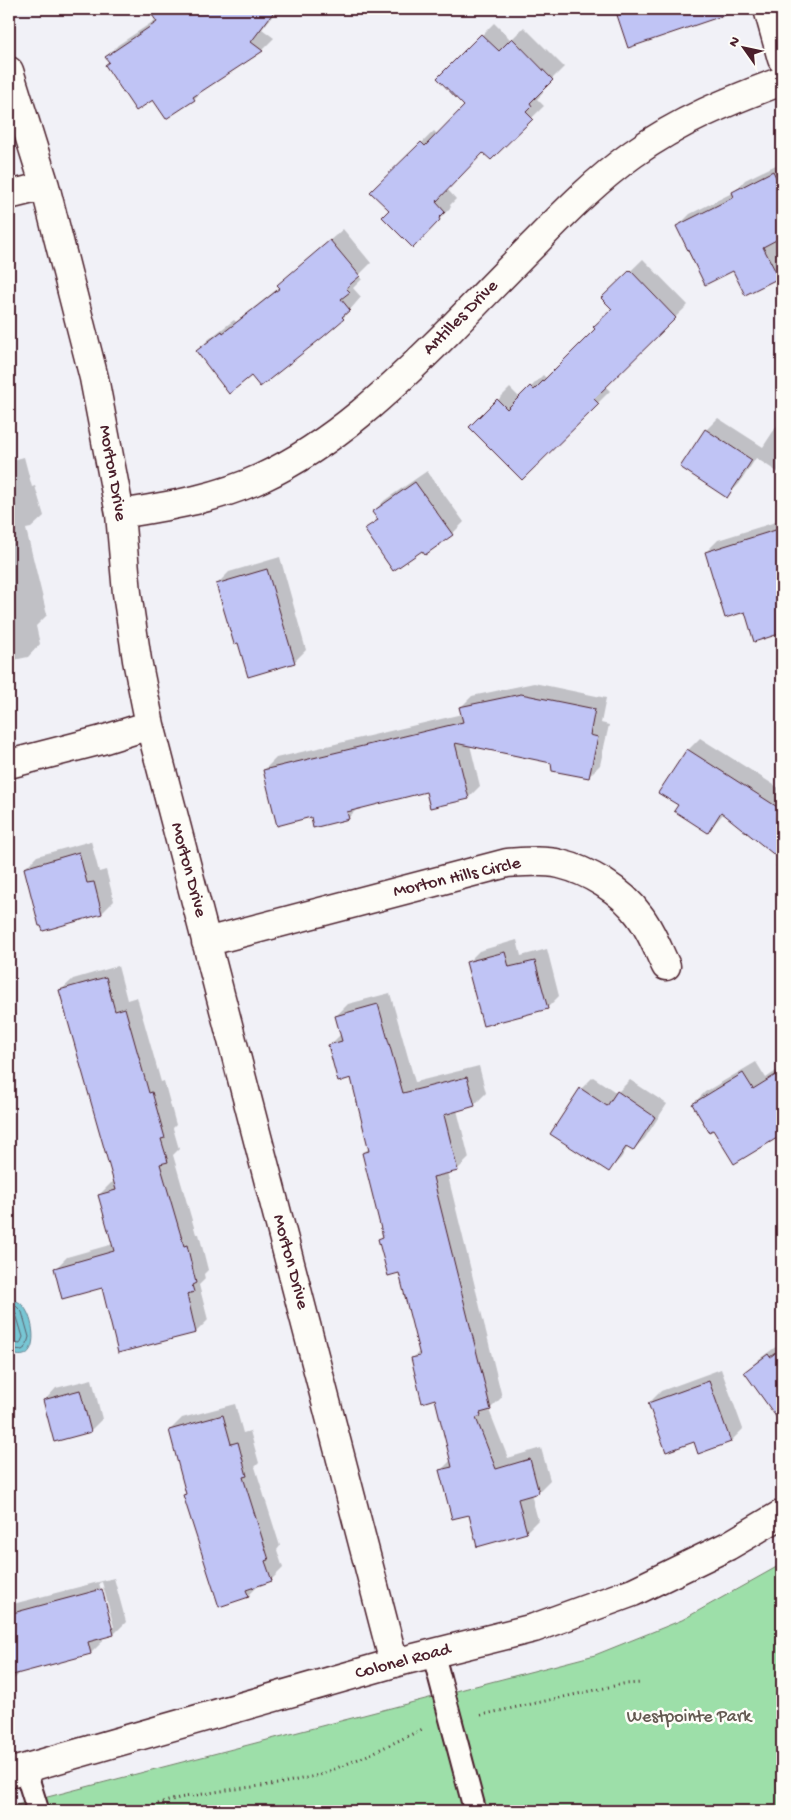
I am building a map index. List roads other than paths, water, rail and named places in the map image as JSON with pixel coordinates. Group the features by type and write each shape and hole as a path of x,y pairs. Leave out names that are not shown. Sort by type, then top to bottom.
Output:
{"street":[{"path":"768,9 782,59"},
{"name":"Morton Drive","path":"9,71 45,186 94,378 120,514 127,593 137,660 150,725 394,1663"},
{"name":"Antilles Drive","path":"120,514 172,506 222,494 262,477 310,450 355,418 402,378 588,190 633,154 678,125 729,100 782,81"},
{"path":"9,196 45,186"},
{"path":"9,764 102,740 150,725"},
{"name":"Morton Hills Circle","path":"206,942 507,863 533,861 560,864 588,874 616,892 640,916 666,966"},
{"name":"Colonel Road","path":"17,1771 394,1663 534,1628 633,1592 728,1546 782,1514"}],"lane":[{"path":"433,1653 475,1811"},
{"path":"17,1771 38,1811"}],"water":[{"path":"9,1300 19,1302 25,1309 30,1318 32,1328 33,1338 31,1347 27,1353 20,1356 9,1352"}],"park label":[{"name":"Westpointe Park","path":"689,1717"}]}
